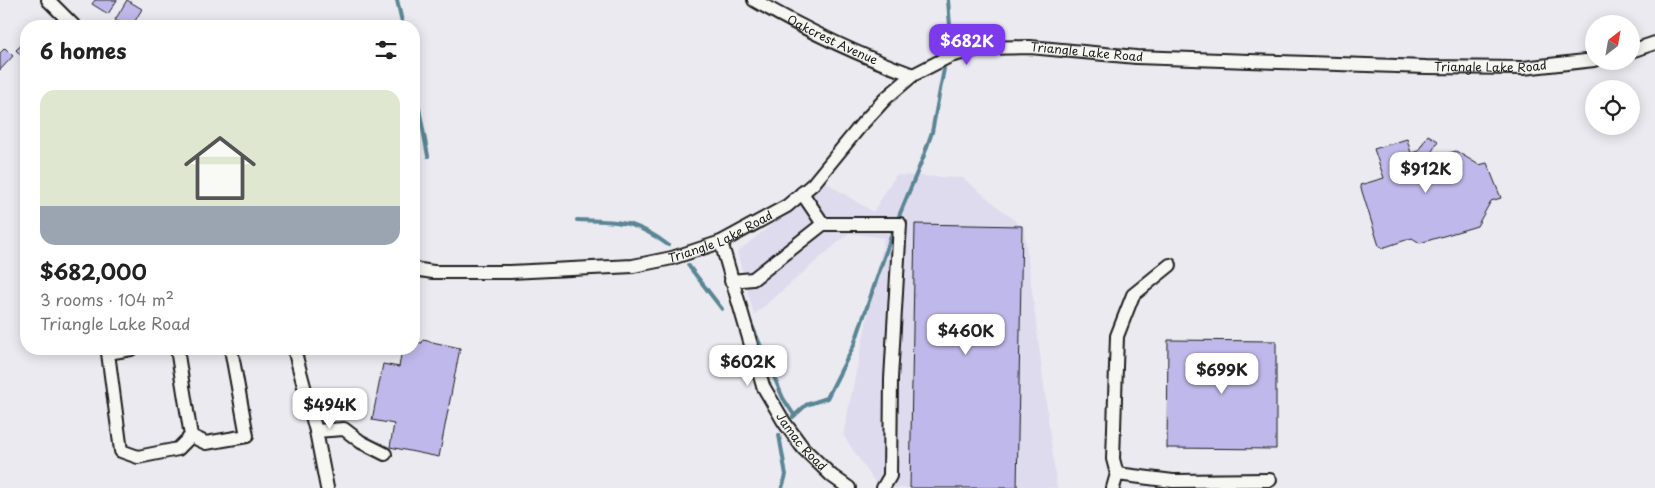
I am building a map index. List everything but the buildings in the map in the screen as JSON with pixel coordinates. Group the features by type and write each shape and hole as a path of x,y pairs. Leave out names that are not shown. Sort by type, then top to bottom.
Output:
{"street":[{"path":"48,0 68,20"},
{"name":"Oakcrest Avenue","path":"754,0 783,17 880,63 913,75"},
{"path":"1640,48 1655,43"},
{"name":"Triangle Lake Road","path":"420,270 432,272 510,272 632,266 672,258 720,242 786,206 814,184 886,98 913,75 950,56 982,48 1030,47 1136,57 1426,67 1523,68 1585,61"},
{"path":"802,193 829,224"},
{"path":"731,280 754,280 829,224 900,224 891,379 890,476 883,488"},
{"name":"Jamac Road","path":"720,242 763,386 784,422 803,448 832,476 849,488"},
{"path":"1113,488 1117,474 1113,460 1118,336 1133,295 1170,265"},
{"path":"108,355 121,451 138,457 178,449 191,436"},
{"path":"178,355 191,436"},
{"path":"191,436 206,443 247,436 232,355"},
{"path":"296,355 316,431 327,488"},
{"path":"316,431 344,429 385,454"},
{"path":"1117,474 1173,481 1270,480"}],"shaded area":[{"path":"896,175 963,178 1024,228 1057,488 879,488 843,435 884,238 849,233 754,315 737,252 825,182 873,212"}],"waterway":[{"path":"397,0 402,20"},
{"path":"948,0 950,26 948,46"},
{"path":"793,417 806,405 827,398 854,345 894,228 932,132 944,69"},
{"path":"420,114 428,156"},
{"path":"577,220 615,222 636,226 668,245"},
{"path":"688,265 722,309"},
{"path":"750,321 783,398 794,415"},
{"path":"779,435 786,475 782,488"}]}
